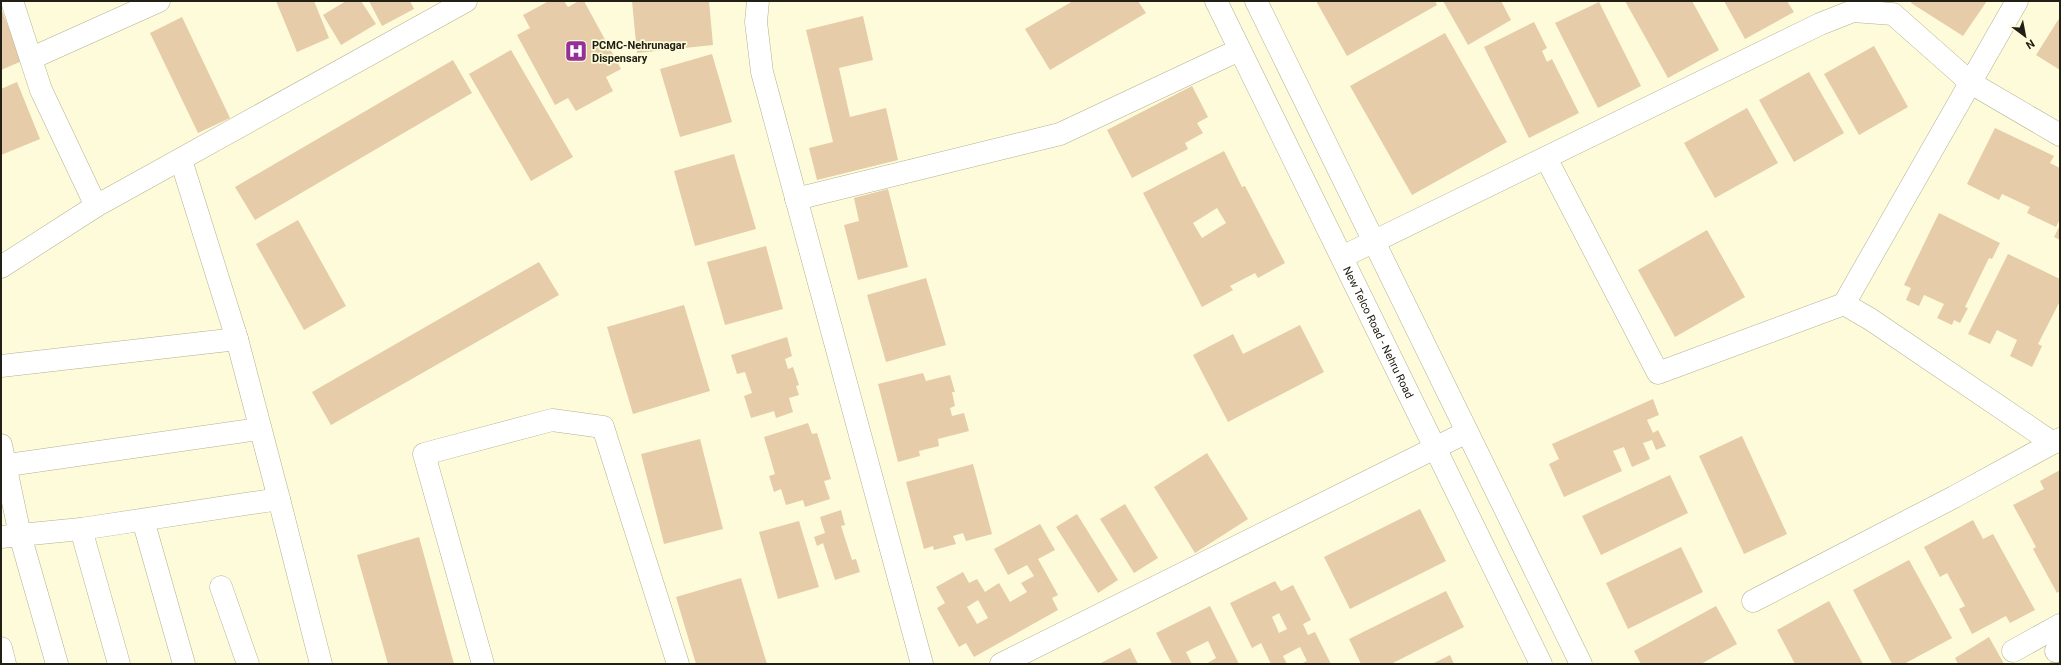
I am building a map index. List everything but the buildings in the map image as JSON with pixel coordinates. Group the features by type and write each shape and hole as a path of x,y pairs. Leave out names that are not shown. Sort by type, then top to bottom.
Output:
{"street":[{"path":"12,1 32,58 41,90 96,206"},
{"path":"32,58 159,1"},
{"path":"1,267 96,206 466,1"},
{"path":"758,1 756,22 762,72 922,664"},
{"name":"New Telco Road - Nehru Road","path":"1216,1 1541,664"},
{"path":"1256,1 1581,664"},
{"path":"1546,158 1658,374 1844,304 1971,84 2017,1"},
{"path":"1342,257 1820,24 1853,11 1893,14 1971,84 2060,135"},
{"path":"796,199 1060,134 1239,50"},
{"path":"180,160 237,339 259,429 279,500 321,664"},
{"path":"1753,601 1954,497 2056,441 1844,304"},
{"path":"1,366 237,339"},
{"path":"483,664 424,454 552,420 603,427 678,664"},
{"path":"58,664 11,536 3,459 259,429"},
{"path":"1001,664 1467,432"},
{"path":"11,536 81,529 279,500"},
{"path":"143,520 184,664"},
{"path":"81,529 119,664"},
{"path":"221,587 248,664"},
{"path":"2014,651 2060,625"},
{"path":"1,648 5,664"}],"place":[{"name":"PCMC-Nehrunagar Dispensary","path":"576,51"}]}
